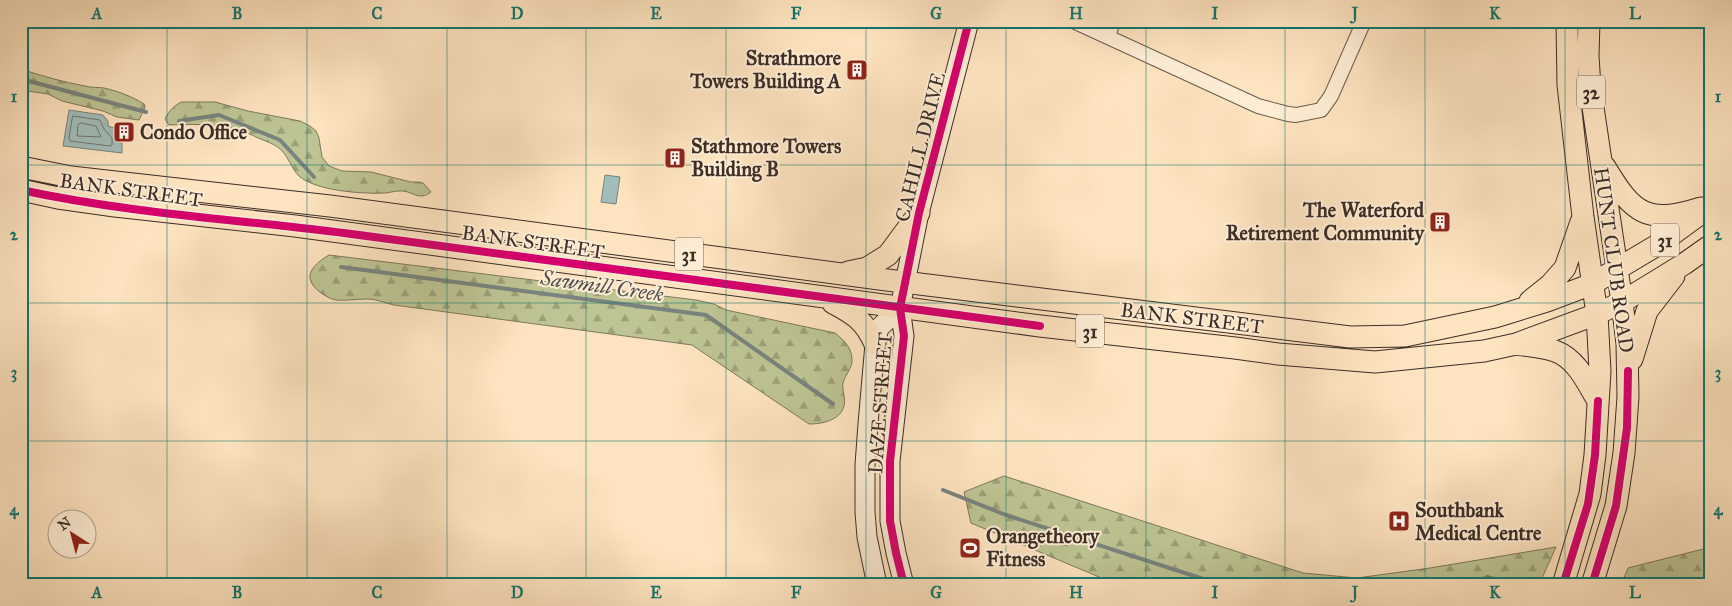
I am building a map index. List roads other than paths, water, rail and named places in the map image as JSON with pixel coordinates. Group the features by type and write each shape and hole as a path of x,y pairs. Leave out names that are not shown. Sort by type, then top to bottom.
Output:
{"main road":[{"name":"HUNT CLUB ROAD","path":"1564,585 1588,504 1594,462 1600,371 1597,314 1583,217 1568,85 1567,21"},
{"name":"HUNT CLUB ROAD","path":"1589,21 1588,56 1590,87 1622,302 1628,371 1624,453 1616,506 1592,585"},
{"path":"1601,160 1622,194 1630,202 1646,212 1657,216 1678,215 1711,205"},
{"name":"BANK STREET","path":"21,167 71,177 330,206 838,274 1350,336 1405,336 1475,322 1514,312 1592,284 1659,244 1711,205"},
{"name":"BANK STREET","path":"21,190 58,198 115,206 295,226 1040,326 1278,354 1366,362 1404,360 1484,351 1516,344 1597,314 1622,302 1711,245"},
{"path":"295,226 300,204"},
{"path":"838,274 868,268 888,255 920,213"},
{"path":"1514,312 1540,293 1565,268 1583,217"},
{"path":"1628,371 1647,310 1684,264"},
{"path":"822,297 856,316 866,326 875,344"},
{"path":"1040,326 1047,299"},
{"path":"1235,348 1240,324"},
{"path":"1404,360 1405,336"},
{"path":"1516,344 1551,350 1564,356 1582,374 1598,401"},
{"path":"1582,524 1609,532"}],"street":[{"name":"CAHILL DRIVE","path":"905,282 920,213 969,21"},
{"path":"1073,21 1258,106 1288,114 1321,110 1330,96 1364,21"},
{"path":"1108,37 1113,21"},
{"name":"DAZE STREET","path":"904,585 890,521 890,461 904,336 900,308 905,282"},
{"name":"DAZE STREET","path":"878,585 867,537 865,512 865,465 868,424 875,344 879,328 900,308"},
{"path":"868,424 893,425"}],"water":[{"path":"69,110 103,115 108,121 108,126 114,128 114,133 118,133 117,142 122,143 122,153 63,146"},
{"path":"605,175 620,177 616,204 601,202"}],"waterway":[{"name":"Sawmill Creek","path":"21,79 146,112"},
{"name":"Sawmill Creek","path":"179,121 219,115 280,140 314,177"},
{"name":"Sawmill Creek","path":"341,267 706,315 833,404"},
{"name":"Sawmill Creek","path":"943,490 1006,515 1222,585"},
{"name":"Sawmill Creek","path":"1471,585 1487,577 1513,585"}],"place":[{"name":"Strathmore Towers Building A","path":"857,70"},
{"name":"Condo Office","path":"124,132"},
{"name":"Stathmore Towers Building B","path":"675,158"},
{"name":"The Waterford Retirement Community","path":"1440,222"},
{"name":"Southbank Medical Centre","path":"1399,521"},
{"name":"Orangetheory Fitness","path":"970,548"}]}
